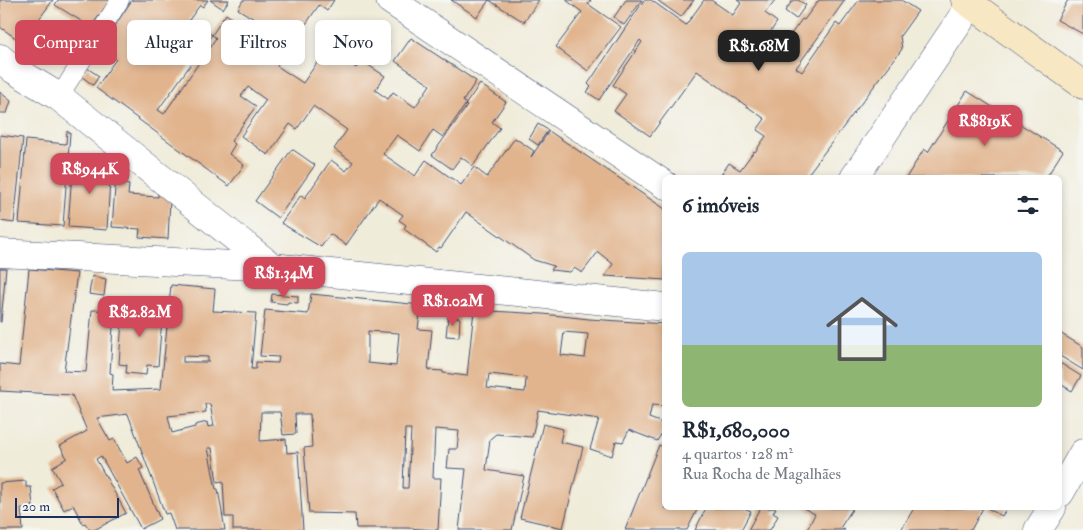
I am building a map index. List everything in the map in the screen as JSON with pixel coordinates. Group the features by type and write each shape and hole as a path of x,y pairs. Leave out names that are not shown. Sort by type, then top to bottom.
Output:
{"main road":[{"path":"968,2 1083,85"}],"street":[{"path":"390,0 662,183"},
{"path":"856,175 968,2"},
{"path":"0,58 13,69 59,97 272,266"},
{"path":"0,253 272,266 662,307"},
{"path":"1062,490 1083,454"},
{"path":"1038,530 1051,510"}],"lane":[{"path":"59,97 120,0"}],"building":[{"path":"0,0 53,0 38,20 15,20 15,38 0,27"},
{"path":"58,0 110,0 96,20 80,20 55,5"},
{"path":"132,0 208,0 203,7 200,5 189,20 127,20 127,65 190,65 158,110 164,114 198,65 211,65 211,45 216,38 212,35 221,22 221,65 278,65 303,83 315,65 352,65 356,68 359,65 368,65 385,76 375,90 388,99 393,92 415,107 430,85 395,61 411,38 476,81 463,101 466,104 443,137 433,130 420,151 397,135 383,154 415,176 426,160 461,185 474,167 487,177 515,138 534,151 531,157 549,131 662,207 662,280 605,276 613,264 598,252 582,273 574,268 570,272 551,270 554,266 534,260 466,212 441,248 439,247 436,252 404,229 406,225 399,220 403,215 379,198 346,245 330,234 321,247 281,223 301,195 305,198 331,160 346,171 353,162 334,149 347,130 313,106 297,129 290,124 268,155 241,136 266,100 248,87 241,96 256,106 231,141 235,144 229,154 244,165 229,186 96,88 112,65 117,65 117,22"},
{"path":"210,0 229,0 223,9"},
{"path":"243,0 334,0 327,11 319,5 305,25 305,20 256,20 238,9"},
{"path":"451,0 489,0 477,17"},
{"path":"489,0 539,0 524,22"},
{"path":"566,0 591,0 588,4 621,27 588,71 556,47 582,12"},
{"path":"626,0 642,0 624,25 614,17"},
{"path":"644,0 651,0 686,25 704,0 711,0 733,15 741,3 737,0 775,0 765,13 777,22 759,49 767,55 778,40 784,44 819,0 845,0 796,68 802,72 836,23 840,26 859,0 901,0 918,11 900,36 902,49 807,175 721,175 729,163 740,170 755,152 766,136 757,130 765,119 697,71 650,136 614,111 626,94 613,85 642,42 640,40 599,100 587,92 591,87 588,84"},
{"path":"657,0 694,0 681,17"},
{"path":"793,0 798,0 806,5 796,19 785,11"},
{"path":"1068,0 1083,0 1083,34 1057,20"},
{"path":"226,14 234,20 222,20"},
{"path":"87,68 99,76 93,85 81,76"},
{"path":"480,84 506,102 492,122 500,128 473,166 461,157 452,169 432,155 467,106 465,105"},
{"path":"967,91 1063,151 1048,175 908,175 924,149 928,152"},
{"path":"0,92 11,101 7,113 0,113"},
{"path":"538,124 548,130 538,145 529,139"},
{"path":"67,131 70,133 63,226 19,223 26,140 66,144"},
{"path":"0,135 23,138 14,223 0,221"},
{"path":"292,149 315,165 278,218 255,201"},
{"path":"73,159 111,162 107,230 68,227"},
{"path":"117,162 126,167 125,184 129,185 128,195 158,197 158,190 170,199 168,239 139,237 140,229 112,227"},
{"path":"0,268 6,268 1,322 0,322"},
{"path":"29,269 77,273 64,371 86,372 92,310 114,311 110,373 113,374 112,391 161,389 171,285 215,289 213,311 256,313 251,369 256,369 256,362 278,363 279,357 260,356 265,310 308,314 311,294 421,305 418,329 432,330 428,370 467,376 474,310 662,324 662,406 652,405 649,418 662,423 662,433 657,441 629,430 623,442 616,441 612,456 590,449 599,419 538,410 532,437 496,434 490,439 486,470 524,476 512,530 459,530 466,469 447,468 449,449 457,449 459,431 435,429 433,478 441,478 438,530 356,528 355,514 309,513 304,448 312,447 310,414 295,414 296,434 283,435 280,412 261,412 260,441 286,439 287,453 298,452 303,530 233,530 233,517 225,517 223,481 217,482 212,448 208,448 225,530 175,530 169,513 165,514 128,414 97,418 110,441 114,439 127,463 137,457 143,468 139,470 160,519 141,529 101,456 96,459 126,513 94,530 90,530 85,523 83,524 73,505 64,510 52,488 61,483 52,467 67,458 60,446 87,431 72,395 0,391 0,364 19,366","holes":["368,331 399,333 396,366 368,363","564,332 588,334 585,358 561,355","183,356 208,357 208,362 183,362","489,374 526,378 525,392 487,388","205,404 210,404 214,426 208,427 207,422 172,433 168,416 206,412","405,429 411,429 408,488 403,488"]},
{"path":"92,276 106,279 104,296 89,294"},
{"path":"272,294 298,296 298,303 271,302"},
{"path":"123,305 163,307 158,366 147,365 146,375 126,373 127,365 119,364"},
{"path":"448,317 460,318 459,337 446,336"},
{"path":"1062,334 1083,347 1083,370 1062,357"},
{"path":"1062,364 1081,376 1072,391 1062,385"},
{"path":"543,424 563,429 560,442 583,447 563,528 520,518"},
{"path":"659,445 662,446 662,510 697,510 687,530 625,530"},
{"path":"26,481 26,487 31,487 33,507 21,508 23,530 0,530 0,483"},
{"path":"705,510 751,511 741,530 695,530"},
{"path":"759,510 775,510 773,513 778,516 770,530 748,530"},
{"path":"807,510 852,510 840,528 845,530 807,530 815,514"},
{"path":"913,510 982,510 971,530 901,530"},
{"path":"991,510 1006,510 1002,516"}]}
